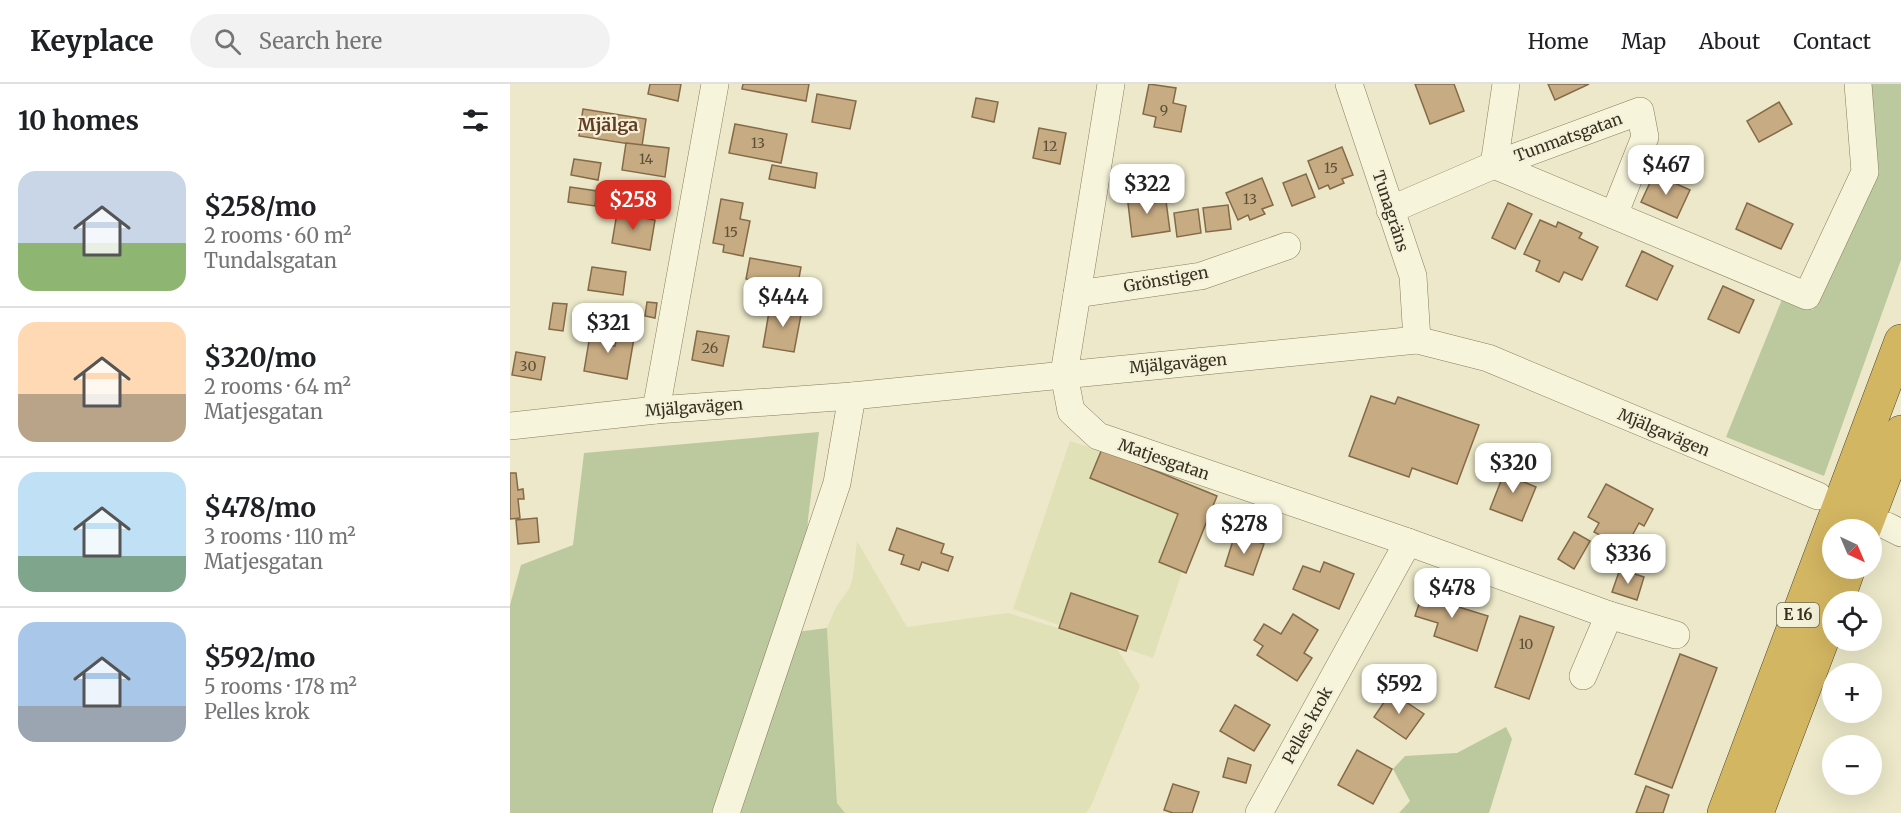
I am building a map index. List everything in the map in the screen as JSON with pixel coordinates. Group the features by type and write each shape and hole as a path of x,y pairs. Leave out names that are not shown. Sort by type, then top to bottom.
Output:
{"highway":[{"name":"E 16","path":"1724,813 1901,341"},
{"path":"1884,530 1901,432"},
{"name":"E 16","path":"1757,813 1822,641"}],"street":[{"path":"656,410 715,84"},
{"path":"1064,374 1111,84"},
{"name":"Tunagräns","path":"1350,84 1413,276 1417,340"},
{"path":"1494,165 1506,84"},
{"name":"Tunmatsgatan","path":"1494,165 1807,296 1865,172 1858,84"},
{"name":"Tunmatsgatan","path":"1390,210 1494,165 1640,111 1645,137 1614,215"},
{"name":"Grönstigen","path":"1077,294 1201,276 1287,246"},
{"name":"Mjälgavägen","path":"510,426 656,410 852,396 1417,340 1488,358 1818,496"},
{"name":"Matjesgatan","path":"1064,374 1071,411 1098,436 1408,542 1609,615 1676,635"},
{"path":"726,813 837,483 852,396"},
{"name":"Pelles krok","path":"1259,813 1408,542"},
{"path":"1583,676 1609,615"}],"green space":[{"path":"1865,84 1901,84 1901,260 1824,476 1726,437 1783,297 1813,310 1873,174"},
{"path":"819,432 808,519 806,558 781,634 827,628 837,803 845,813 510,813 510,605 521,565 573,545 584,453"},
{"path":"1070,441 1211,487 1153,658 1013,609"},
{"path":"857,541 907,627 1008,613 1081,635 1117,649 1140,686 1091,806 1086,813 845,813 837,803 827,628 836,607 849,589 853,577"},
{"path":"1506,727 1512,739 1489,813 1399,813 1410,801 1393,769 1405,756 1457,753"}],"building":[{"path":"650,84 681,84 678,101 648,94"},
{"path":"743,84 809,84 806,101 742,89"},
{"path":"1149,84 1176,88 1173,103 1186,106 1181,132 1154,127 1156,117 1143,114"},
{"path":"1415,84 1454,84 1464,111 1430,124"},
{"path":"1548,84 1589,84 1555,100"},
{"path":"817,94 856,101 850,129 812,122"},
{"path":"976,98 998,102 994,122 972,117"},
{"path":"1779,102 1792,124 1759,142 1747,121"},
{"path":"583,109 646,119 642,146 579,136"},
{"path":"735,124 787,134 781,163 729,153"},
{"path":"1039,128 1066,133 1060,164 1033,158"},
{"path":"626,143 669,148 665,177 622,170"},
{"path":"1342,147 1353,175 1342,179 1344,183 1330,189 1328,185 1319,189 1308,161"},
{"path":"574,159 601,163 598,180 571,175"},
{"path":"772,165 817,173 815,188 769,179"},
{"path":"1306,174 1315,197 1292,206 1283,183"},
{"path":"1654,174 1690,190 1677,218 1641,202"},
{"path":"1262,178 1273,205 1262,209 1265,214 1250,220 1248,215 1238,220 1226,193"},
{"path":"570,187 597,191 595,206 568,202"},
{"path":"1152,191 1153,203 1166,201 1170,231 1132,237 1127,195"},
{"path":"721,199 743,203 740,219 750,221 743,256 723,252 724,245 713,243"},
{"path":"1508,203 1532,214 1515,249 1492,238"},
{"path":"1747,203 1793,224 1781,249 1736,229"},
{"path":"1228,205 1231,229 1206,232 1203,208"},
{"path":"1198,209 1201,233 1177,237 1174,213"},
{"path":"617,213 655,220 650,250 612,243"},
{"path":"1540,220 1556,227 1558,222 1582,233 1579,238 1598,247 1582,280 1564,272 1559,282 1536,271 1540,261 1524,254"},
{"path":"1642,251 1673,266 1657,300 1626,286"},
{"path":"750,258 801,267 797,289 746,279"},
{"path":"592,267 626,272 623,295 588,290"},
{"path":"1723,286 1754,300 1739,333 1708,319"},
{"path":"647,302 657,303 655,318 645,316"},
{"path":"790,302 803,304 794,352 763,347 770,306 788,310"},
{"path":"553,303 567,304 563,331 549,329"},
{"path":"597,323 613,346 615,346 617,335 634,338 627,379 584,371 589,341 583,332"},
{"path":"697,331 729,336 723,366 692,360"},
{"path":"516,352 545,357 541,380 512,375"},
{"path":"1371,396 1395,404 1398,397 1479,425 1457,484 1412,468 1409,477 1349,456"},
{"path":"1102,449 1217,496 1186,573 1159,562 1178,514 1090,478"},
{"path":"1508,463 1523,469 1519,480 1536,487 1522,521 1490,509"},
{"path":"510,473 516,473 518,490 523,489 524,499 518,499 520,518 510,519"},
{"path":"1606,484 1653,509 1644,526 1639,523 1625,549 1594,532 1599,523 1588,517"},
{"path":"537,518 539,542 518,544 516,520"},
{"path":"897,528 944,544 941,553 953,557 948,571 922,562 919,570 901,564 904,555 889,550"},
{"path":"1574,532 1590,541 1574,569 1558,559"},
{"path":"1235,534 1264,544 1253,575 1225,566"},
{"path":"1324,562 1354,574 1339,609 1293,589 1303,566 1320,572"},
{"path":"1620,569 1644,577 1637,600 1612,592"},
{"path":"1425,586 1452,595 1449,604 1488,616 1477,651 1434,636 1438,623 1415,616"},
{"path":"1071,593 1138,616 1126,651 1059,628"},
{"path":"1293,614 1318,630 1304,653 1312,658 1297,681 1257,655 1263,646 1254,640 1264,624 1281,634"},
{"path":"1520,616 1554,627 1529,699 1495,687"},
{"path":"1680,654 1717,668 1672,788 1635,774"},
{"path":"1391,692 1424,714 1406,739 1374,717"},
{"path":"1235,705 1270,725 1254,751 1220,731"},
{"path":"1357,750 1392,769 1373,804 1338,785"},
{"path":"1228,758 1251,765 1246,783 1223,777"},
{"path":"1173,784 1199,792 1192,813 1173,813 1164,810"},
{"path":"1646,786 1669,795 1663,813 1636,813"}],"district":[{"name":"Mjälga","path":"608,125"}]}
